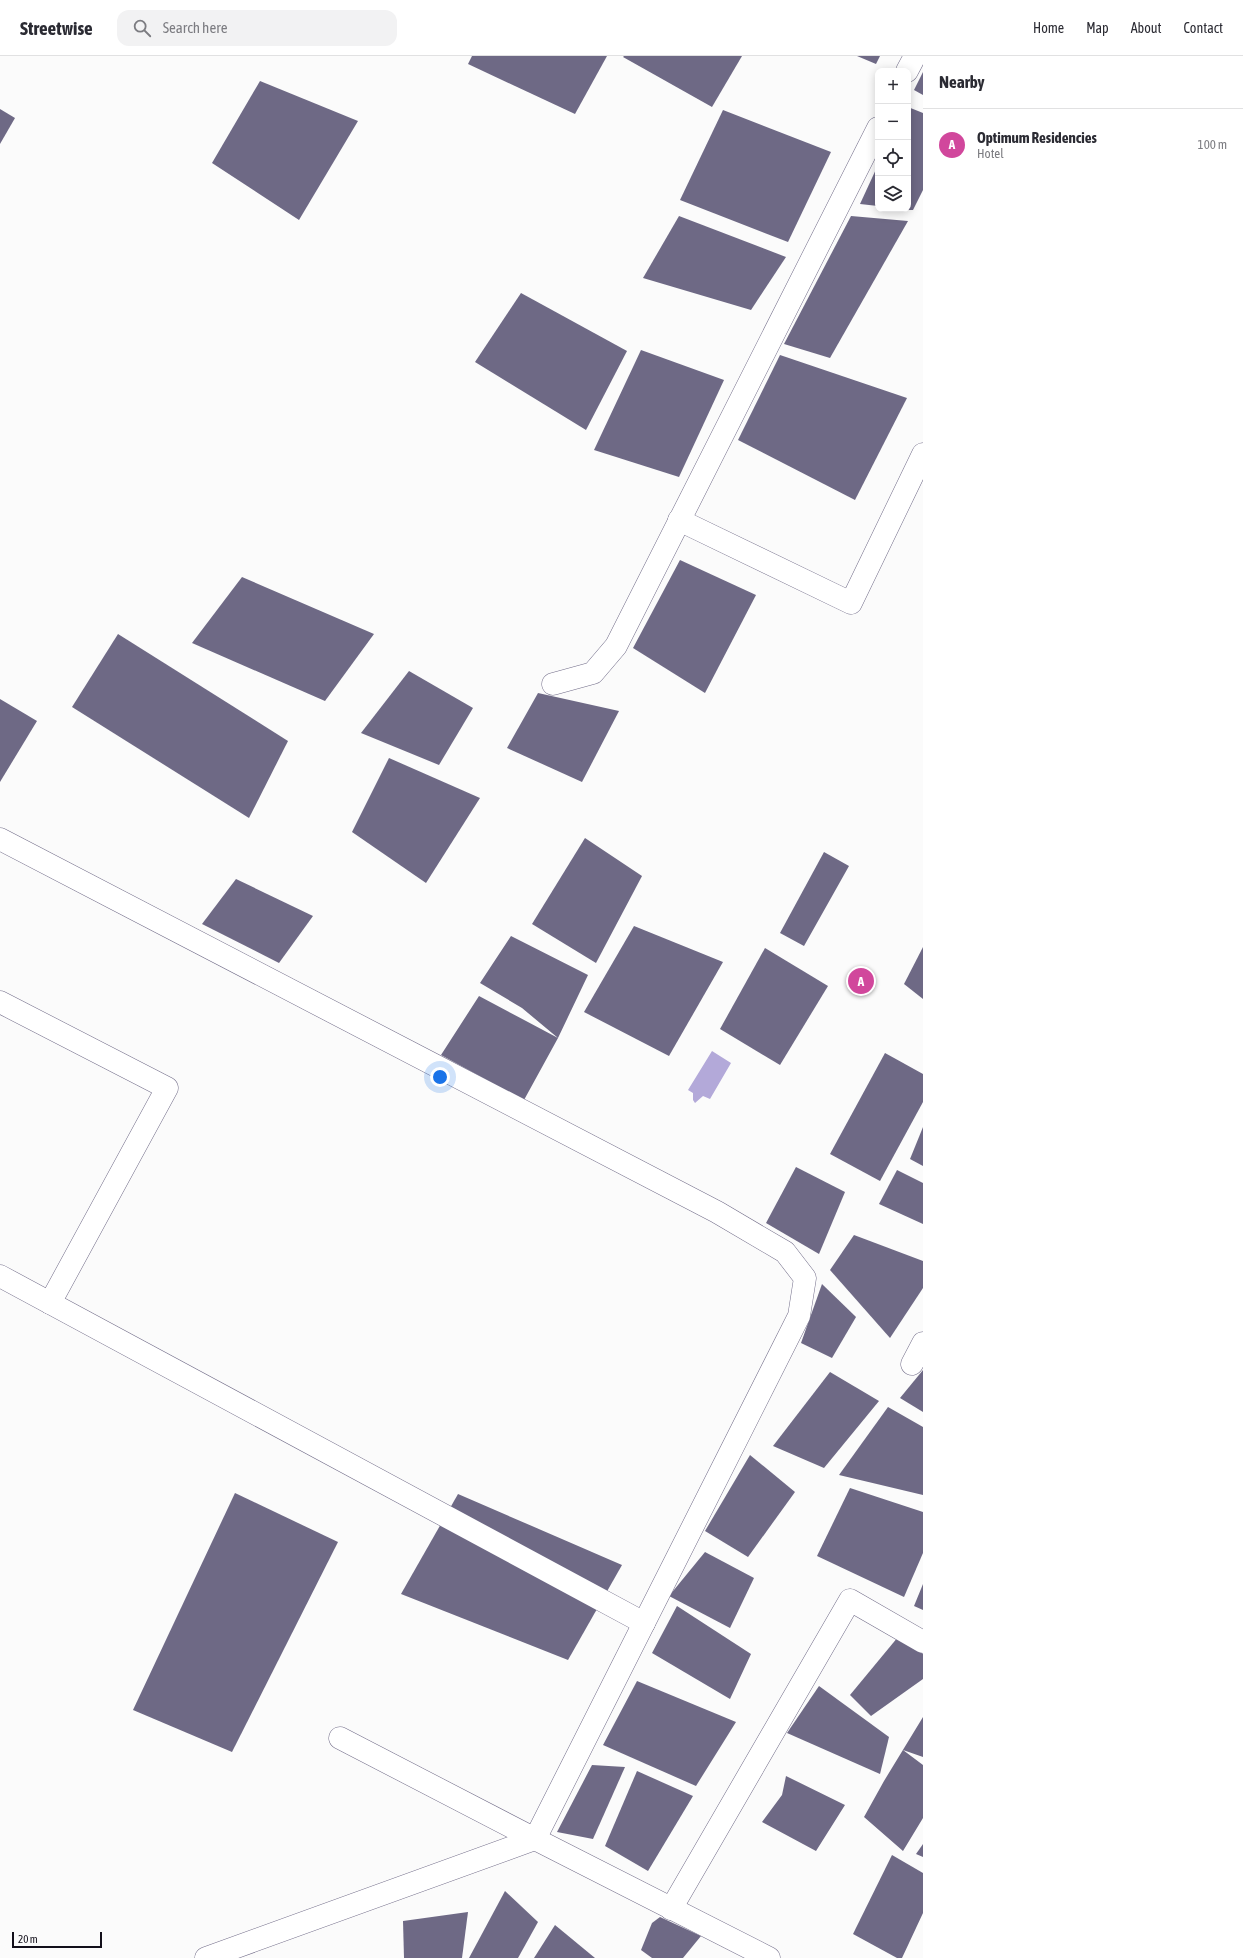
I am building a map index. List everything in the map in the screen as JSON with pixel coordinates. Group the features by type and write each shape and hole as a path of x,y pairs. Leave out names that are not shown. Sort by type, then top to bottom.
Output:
{"street":[{"path":"909,68 915,56"},
{"path":"553,684 593,673 616,646 875,134"},
{"path":"679,520 851,603 923,454"},
{"path":"0,839 718,1212 785,1252 805,1278 799,1316 535,1839 206,1958"},
{"path":"0,1002 167,1088 50,1303"},
{"path":"0,1276 644,1623"},
{"path":"912,1364 923,1344"},
{"path":"671,1909 850,1600 923,1642"},
{"path":"340,1738 769,1958"}],"shaded area":[{"path":"712,1051 731,1063 710,1099 703,1096 695,1103 693,1100 693,1093 688,1090"}],"building":[{"path":"472,56 607,56 575,114 468,64"},
{"path":"742,56 712,107 623,57"},
{"path":"857,56 880,56 876,64"},
{"path":"923,72 923,95 914,90"},
{"path":"260,81 358,121 299,220 212,163"},
{"path":"911,108 923,113 923,190 913,210 911,210"},
{"path":"0,109 15,118 0,144"},
{"path":"723,110 831,152 788,242 680,200"},
{"path":"875,172 875,206 860,204"},
{"path":"679,216 786,257 751,310 643,278"},
{"path":"851,216 908,221 830,358 784,344"},
{"path":"521,293 627,351 586,430 475,362"},
{"path":"641,350 724,380 679,477 594,450"},
{"path":"780,355 907,398 855,500 738,440"},
{"path":"680,560 756,595 705,693 633,648"},
{"path":"242,577 374,634 325,701 192,643"},
{"path":"118,634 288,741 249,818 72,707"},
{"path":"409,671 473,708 439,765 361,733"},
{"path":"538,693 619,711 582,782 507,748"},
{"path":"0,699 37,721 0,782"},
{"path":"389,758 480,798 426,883 352,832"},
{"path":"585,838 642,876 596,963 532,924"},
{"path":"824,852 849,866 804,946 780,933"},
{"path":"236,879 313,916 279,963 202,924"},
{"path":"634,926 723,962 669,1056 584,1012"},
{"path":"511,936 588,975 558,1038 522,1008 480,983"},
{"path":"923,947 923,999 904,984"},
{"path":"765,948 828,986 780,1065 720,1029"},
{"path":"479,996 558,1038 524,1100 441,1055"},
{"path":"885,1053 923,1074 923,1102 880,1181 830,1154"},
{"path":"923,1127 923,1166 910,1159"},
{"path":"796,1167 845,1192 819,1254 766,1223"},
{"path":"897,1170 923,1183 923,1224 879,1204"},
{"path":"854,1235 923,1261 923,1288 890,1338 830,1270"},
{"path":"822,1284 856,1317 832,1358 801,1343"},
{"path":"923,1370 923,1412 900,1398"},
{"path":"830,1372 879,1401 824,1468 773,1446"},
{"path":"888,1407 923,1427 923,1495 839,1475"},
{"path":"750,1455 795,1492 748,1557 705,1531"},
{"path":"850,1488 923,1512 923,1553 904,1597 817,1556"},
{"path":"235,1493 338,1542 232,1752 133,1710"},
{"path":"458,1494 622,1565 568,1660 401,1594"},
{"path":"705,1552 754,1578 730,1628 669,1596"},
{"path":"923,1584 923,1610 914,1606"},
{"path":"677,1606 751,1654 730,1699 652,1653"},
{"path":"898,1637 923,1654 923,1679 871,1716 850,1695"},
{"path":"637,1681 736,1722 696,1786 603,1745"},
{"path":"819,1686 889,1737 880,1774 787,1733"},
{"path":"923,1717 923,1757 903,1750 923,1765 923,1818 903,1851 864,1817 884,1781"},
{"path":"592,1765 625,1767 593,1839 557,1832"},
{"path":"637,1771 693,1796 648,1871 605,1846"},
{"path":"786,1776 845,1805 816,1851 762,1822 782,1795"},
{"path":"923,1844 923,1857 916,1854"},
{"path":"892,1855 923,1873 923,1913 902,1958 897,1958 853,1934"},
{"path":"505,1891 538,1922 518,1958 469,1958"},
{"path":"468,1912 462,1958 404,1958 403,1921"},
{"path":"660,1917 701,1936 683,1958 652,1958 641,1950 652,1923"},
{"path":"555,1925 595,1958 534,1958"}],"place":[{"name":"Optimum Residencies","path":"861,981"}]}
